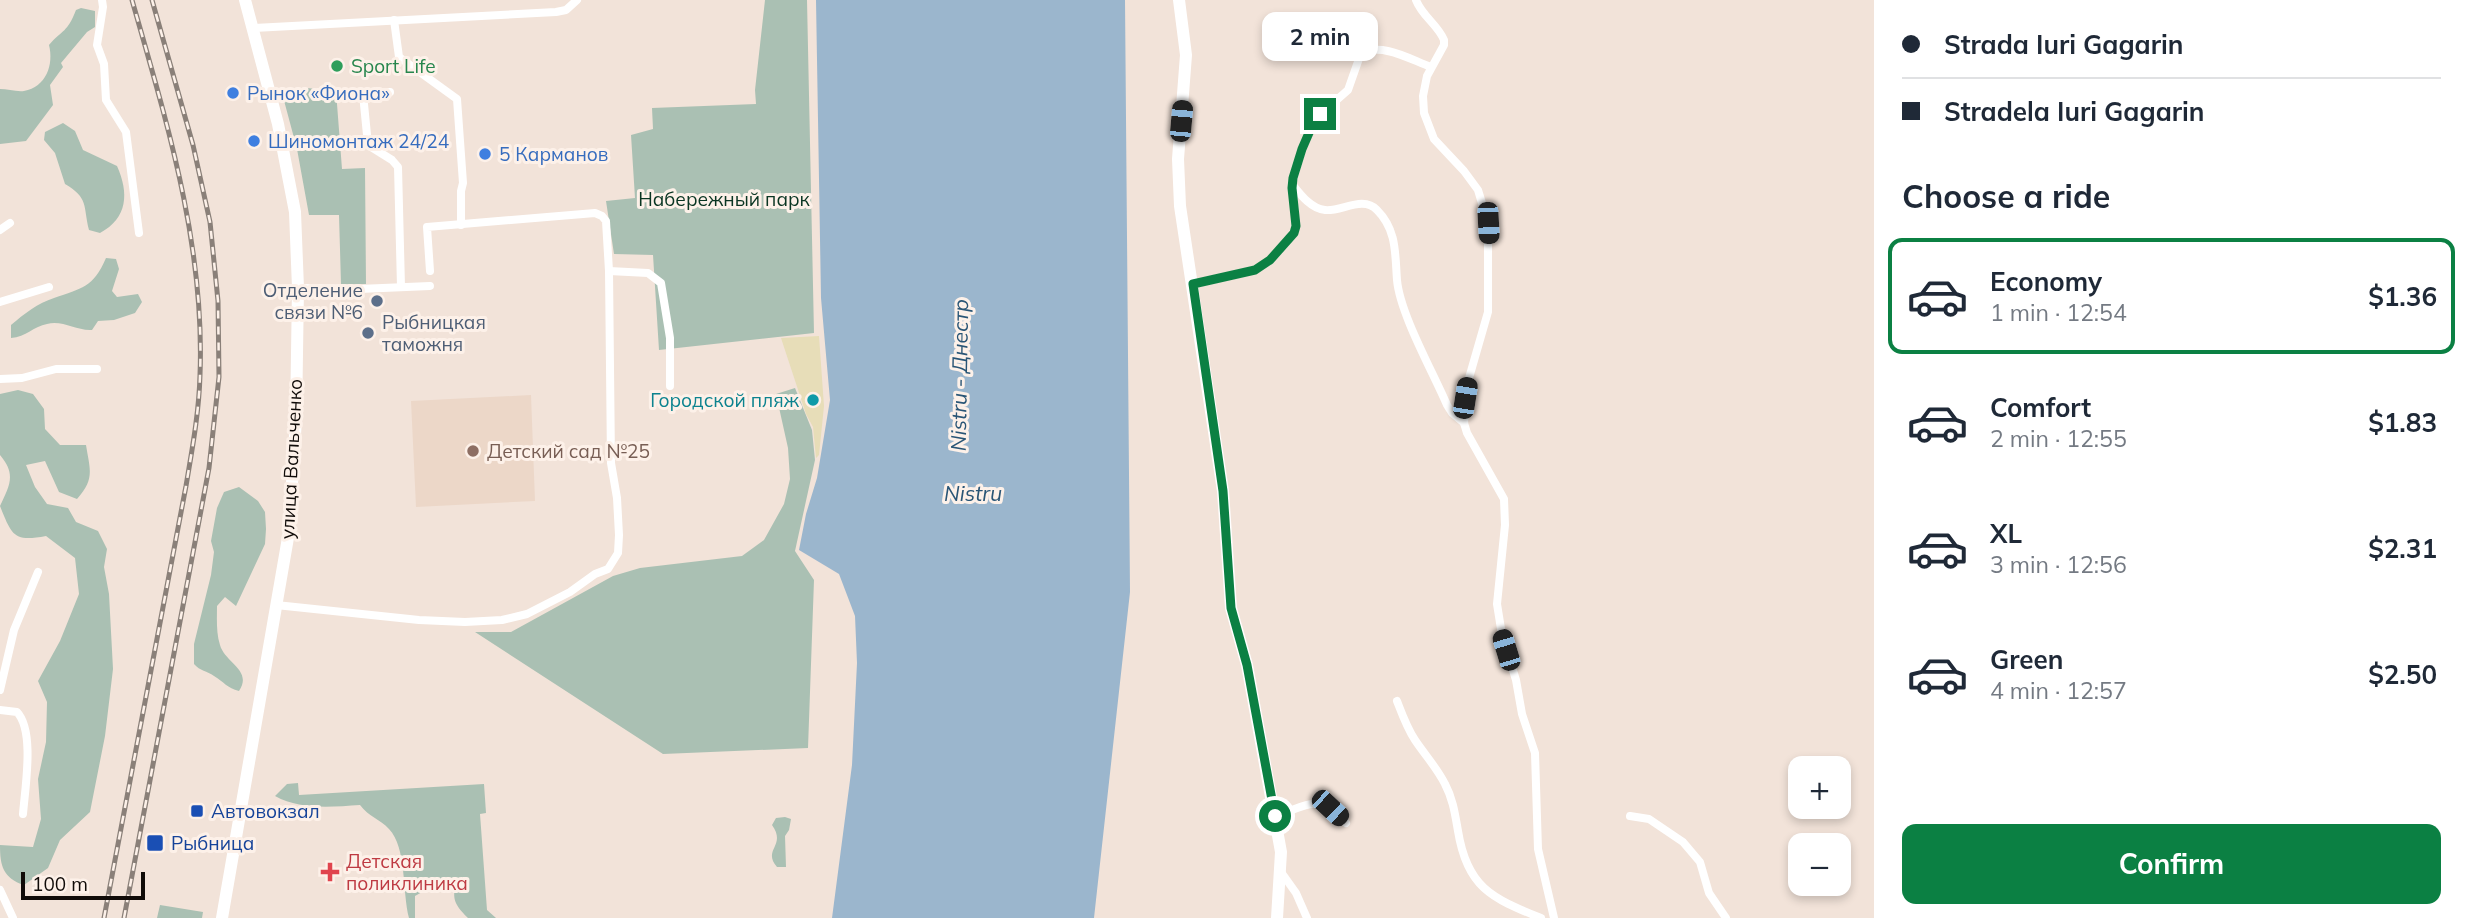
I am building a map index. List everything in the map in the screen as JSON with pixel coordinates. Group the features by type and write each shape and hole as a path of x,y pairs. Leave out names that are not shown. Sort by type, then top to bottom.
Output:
{"main road":[{"name":"улица Вальченко","path":"222,918 289,532 293,493 297,231 291,187 245,0"},
{"path":"1179,0 1186,55 1179,183 1182,218 1223,491 1231,608 1247,665 1281,852 1277,918"}],"street":[{"path":"102,0 97,45 104,64 106,100 126,132 139,233"},
{"path":"253,28 556,12 566,10 577,0"},
{"path":"1416,0 1444,40 1444,45 1431,68 1423,96 1426,123 1434,139 1478,190 1488,223 1488,312 1469,377 1464,423 1504,499 1506,510 1497,604 1502,635 1517,680 1522,714 1535,753 1538,849 1554,918"},
{"path":"394,20 399,57 457,99 463,183 461,225"},
{"path":"1193,284 1245,274 1264,265 1296,229 1292,184 1302,149 1315,119 1348,90 1361,53 1380,48 1431,68"},
{"path":"390,92 363,94 368,145 398,167 401,287"},
{"path":"1292,184 1318,208 1331,210 1365,204 1377,210 1394,238 1399,291 1416,336 1447,405 1464,423"},
{"path":"276,605 419,620 502,620 527,614 570,592 595,574 608,569 618,553 617,498 611,463 610,271 606,220 595,213 427,227 430,271"},
{"path":"0,230 10,223"},
{"path":"610,271 648,273 662,283 670,338 670,386"},
{"path":"298,288 430,286"},
{"path":"0,302 49,287"},
{"path":"0,379 22,378 56,369 97,369"},
{"path":"0,690 14,630 38,572"},
{"path":"1397,701 1414,738 1445,784 1469,872 1477,884 1541,918"},
{"path":"0,710 17,712 23,724 27,749 23,814"},
{"path":"1275,816 1318,803 1330,808 1346,822"},
{"path":"1630,816 1649,819 1682,842 1700,862 1709,893 1726,918"},
{"path":"1280,871 1296,893 1307,918"},
{"path":"0,890 13,918"}],"shaded area":[{"name":"Детский сад №25","path":"531,395 535,501 416,507 411,401"}],"green space":[{"name":"Набережный парк","path":"765,0 807,0 814,333 659,350 653,255 614,254 606,201 635,198 631,135 653,129 652,108 756,104 755,90"},
{"path":"81,8 95,11 95,27 87,32 61,63 63,67 50,85 53,105 26,141 0,144 0,89 24,91 32,89 43,80 49,67 49,45 67,27 76,10"},
{"path":"307,88 336,91 342,169 365,168 366,284 341,284 339,215 309,215 297,149 282,93"},
{"path":"63,123 75,131 83,150 117,166 121,176 124,204 116,220 100,233 89,230 82,198 65,184 55,153 44,140 45,132"},
{"path":"106,258 116,259 119,269 112,291 117,297 138,294 142,302 135,313 114,320 98,321 92,330 53,323 11,338 11,325 42,303 86,286 96,276"},
{"path":"795,388 812,430 815,460 795,551 814,580 808,748 663,754 475,632 511,632 613,576 640,568 742,556 764,540 784,504 790,479 788,448 776,394"},
{"path":"18,390 33,394 44,409 45,429 60,445 86,445 89,480 77,499 59,492 45,461 26,465 35,487 47,504 68,508 76,522 98,531 107,549 104,567 109,594 113,669 105,736 90,812 60,840 48,868 24,885 11,879 4,870 0,845 33,847 41,819 38,779 46,742 47,702 38,681 60,641 79,594 75,558 46,536 27,538 16,534 11,530 0,506 10,475 0,455 0,394"},
{"path":"239,487 258,501 265,512 266,529 265,544 236,606 225,597 217,606 217,626 223,651 243,677 239,691 228,687 194,664 194,644 211,575 214,552 211,541 217,508 224,492"},
{"path":"298,783 299,795 484,784 486,813 480,814 487,910 496,918 468,918 455,900 456,877 440,880 441,888 431,887 415,896 415,918 409,918 399,847 389,829 360,805 305,806 275,796 287,784"},
{"path":"776,818 791,819 785,836 786,867 777,867 772,856 777,838 772,825"},
{"path":"160,905 203,912 202,918 157,918"}],"sand":[{"name":"Городской пляж","path":"819,336 824,406 819,455 816,458 813,427 806,414 781,338"}],"water":[{"name":"Nistru","path":"816,0 1125,0 1130,592 1094,918 832,918 852,765 857,663 855,616 839,574 799,550 817,478 830,400 821,298"}],"railway":[{"path":"104,918 186,486 197,417 200,375 200,327 190,232 170,138 132,0"},
{"path":"124,918 209,468 219,377 218,301 210,222 193,145 152,0"}],"place":[{"name":"Sport Life","path":"337,66"},
{"name":"Рынок «Фиона»","path":"233,93"},
{"name":"Шиномонтаж 24/24","path":"254,141"},
{"name":"5 Карманов","path":"485,154"},
{"name":"Отделение связи №6","path":"377,301"},
{"name":"Рыбницкая таможня","path":"368,333"},
{"name":"Городской пляж","path":"813,400"},
{"name":"Детский сад №25","path":"473,451"},
{"name":"Автовокзал","path":"197,811"},
{"name":"Рыбница","path":"155,843"},
{"name":"Детская поликлиника","path":"330,872"}],"route":[{"path":"1275,816 1247,665 1231,608 1223,491 1193,284 1255,270 1270,260 1294,233 1296,226 1293,178 1302,149 1315,119 1320,114"}],"water label":[{"name":"Nistru - Днестр","path":"960,375"}]}
